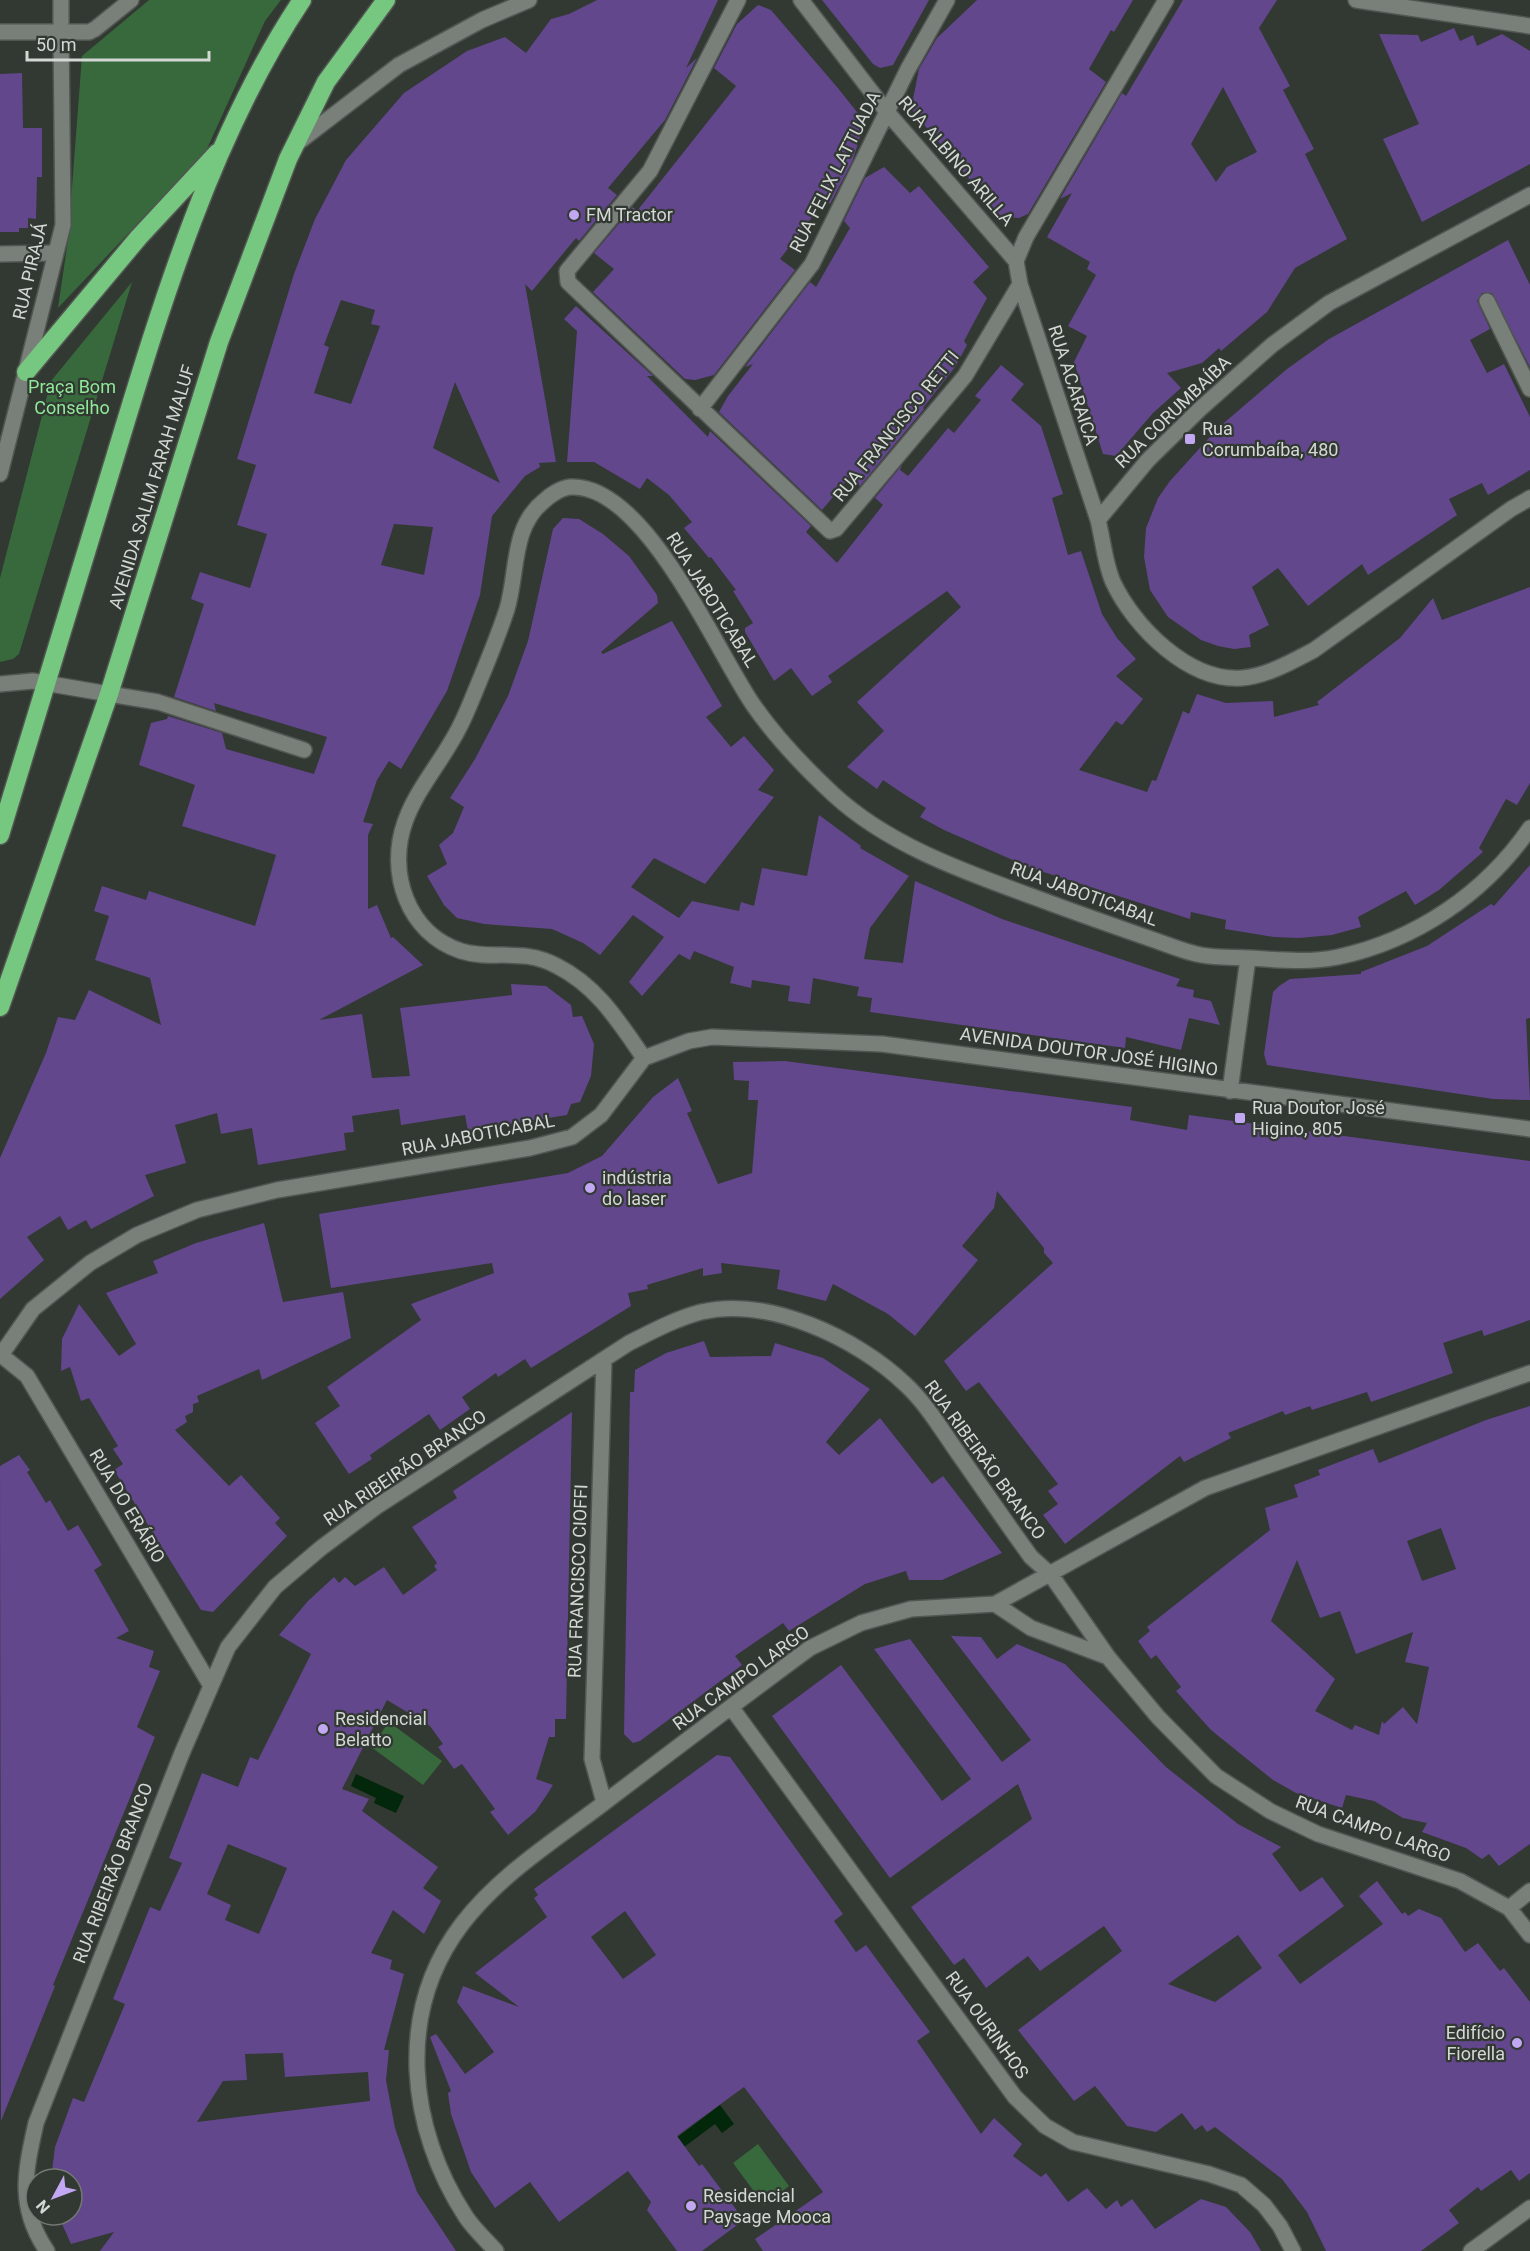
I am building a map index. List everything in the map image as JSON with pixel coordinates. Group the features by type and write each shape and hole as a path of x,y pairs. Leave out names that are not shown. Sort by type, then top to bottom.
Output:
{"highway":[{"path":"0,835 156,320 227,143 270,48 302,0"},
{"name":"AVENIDA SALIM FARAH MALUF","path":"0,1007 110,694 219,342 293,146 326,82 386,0"},
{"path":"26,372 139,237 227,143"}],"street":[{"name":"RUA PIRAJÁ","path":"0,474 63,225 61,0"},
{"path":"0,32 83,33 95,30 130,0"},
{"path":"293,146 399,65 482,20 529,0"},
{"path":"700,410 568,282 567,271 650,171 738,0"},
{"name":"RUA ALBINO ARILLA","path":"801,0 887,112 1016,261"},
{"name":"RUA FELIX LATTUADA","path":"700,410 812,264 887,112 947,0"},
{"path":"1016,261 1026,237 1166,0"},
{"path":"1356,0 1530,26"},
{"name":"RUA CORUMBAÍBA","path":"1098,520 1148,460 1200,409 1272,345 1329,303 1530,195"},
{"path":"0,254 55,253"},
{"name":"RUA ACARAICA","path":"1016,261 1020,284 1098,520"},
{"name":"RUA FRANCISCO RETTI","path":"700,410 828,531 836,529 965,376 1020,284"},
{"path":"1487,301 1530,389"},
{"name":"RUA JABOTICABAL","path":"0,1355 33,1309 90,1263 137,1235 197,1210 277,1190 508,1152 572,1137 601,1115 644,1058 601,998 573,974 550,962 520,954 463,952 438,939 418,922 406,900 397,873 398,848 406,819 460,728 508,606 520,534 533,509 550,495 569,487 595,493 618,505 645,532 670,563 753,705 787,749 838,798 879,829 944,861 1099,921 1199,955 1297,960 1337,958 1388,941 1439,917 1476,891 1505,862 1530,828"},
{"path":"1098,520 1112,580 1128,610 1150,635 1210,675 1243,678 1278,668 1314,650 1492,522 1530,498"},
{"path":"0,684 33,681 158,702 304,750"},
{"path":"1230,1090 1248,958"},
{"name":"AVENIDA DOUTOR JOSÉ HIGINO","path":"644,1058 689,1041 712,1037 882,1044 1530,1129"},
{"name":"RUA RIBEIRÃO BRANCO","path":"47,2251 29,2218 25,2195 27,2162 36,2123 182,1753 228,1647 275,1587 321,1548 376,1507 604,1360 668,1323 702,1312 744,1309 788,1318 833,1333 867,1353 905,1384 935,1420 1031,1557 1051,1575 1108,1657"},
{"name":"RUA DO ERÁRIO","path":"0,1355 27,1376 211,1686"},
{"name":"RUA FRANCISCO CIOFFI","path":"604,1360 592,1759 604,1802"},
{"path":"995,1604 1205,1488 1530,1373"},
{"name":"RUA CAMPO LARGO","path":"496,2251 468,2220 449,2188 434,2154 420,2098 415,2048 422,2008 438,1963 462,1924 508,1875 810,1648 861,1623 911,1609 995,1604 1031,1628 1108,1657 1158,1717 1216,1776 1270,1811 1318,1834 1460,1881 1509,1908 1530,1935"},
{"name":"RUA OURINHOS","path":"731,1707 1015,2097 1045,2126 1073,2142 1209,2174 1241,2185 1264,2205 1280,2226 1293,2251"},
{"path":"1509,1908 1530,1891"},
{"path":"1471,2251 1530,2208"}],"green space":[{"path":"149,0 281,0 265,21 206,151 58,308 68,240 82,56"},
{"name":"Praça Bom Conselho","path":"132,282 19,654 13,659 0,662 0,578 51,381"},
{"path":"389,1722 442,1761 423,1785 371,1747"},
{"path":"758,2144 789,2186 764,2205 733,2163"}],"shaded area":[{"path":"356,1774 404,1796 396,1813 374,1803 376,1798 351,1786"},
{"path":"720,2105 734,2124 722,2133 715,2124 645,2176 638,2167"}],"building":[{"path":"597,0 718,0 686,68 697,58 665,120 608,188 617,195 579,241 576,238 532,291 525,284 556,462 539,463 540,467 525,476 492,516 480,595 447,691 401,769 389,761 377,780 363,822 373,824 368,835 368,909 377,905 391,938 393,937 423,965 319,1020 362,1014 372,1078 410,1076 400,1008 512,995 511,984 546,986 571,1005 573,1017 582,1016 594,1044 591,1076 580,1102 571,1104 567,1115 468,1131 465,1115 401,1125 399,1109 352,1116 354,1132 344,1133 346,1150 258,1165 252,1128 221,1134 217,1113 175,1125 186,1163 145,1175 154,1196 91,1229 86,1220 68,1230 60,1216 27,1237 44,1260 0,1299 0,1158 46,1053 58,1017 75,1020 89,990 161,1025 150,978 95,960 109,916 94,911 102,886 146,900 149,891 255,926 276,855 182,826 195,785 139,765 151,723 167,719 168,716 222,733 226,749 314,774 327,737 214,703 216,711 174,697 204,604 191,599 200,572 250,588 267,534 237,525 256,465 237,459 294,274 315,219 346,160 404,93 467,51 505,37 526,53 551,19 569,14","holes":["341,300 375,310 371,324 380,326 351,404 314,393 329,347 324,345","455,382 500,483 433,448","394,524 433,527 424,575 381,565"]},
{"path":"822,0 929,0 893,65 880,68 873,64"},
{"path":"977,0 1133,0 1114,32 1111,30 1089,69 1106,82 1028,214 1019,218 1000,216 911,109 919,69 937,38"},
{"path":"1183,0 1277,0 1259,28 1290,86 1283,90 1314,149 1305,154 1347,239 1295,268 1267,312 1221,351 1219,348 1202,363 1167,373 1181,388 1153,413 1116,456 1103,454 1074,362 1087,336 1068,326 1096,275 1087,269 1090,262 1047,237 1072,193 1060,199 1122,93 1126,96","holes":["1223,87 1257,152 1227,167 1216,182 1191,144"]},
{"path":"758,5 771,10 837,87 861,117 862,131 852,162 830,204 826,199 780,259 795,270 714,375 695,380 685,379 593,292 614,269 594,253 633,207 637,211 736,86 714,68 737,24"},
{"path":"1454,28 1460,41 1473,35 1477,46 1502,34 1530,51 1530,164 1422,222 1383,139 1419,124 1379,34 1418,35 1421,42"},
{"path":"22,73 23,128 42,128 42,177 37,177 36,219 28,218 28,228 19,228 19,232 0,232 0,74"},
{"path":"884,167 910,193 919,186 989,267 973,282 987,298 964,341 967,345 955,367 924,409 860,486 849,478 822,510 719,412 728,396 753,364 745,367 810,282 816,287 850,228 844,221 865,178"},
{"path":"1508,240 1530,285 1530,367 1492,293 1482,293 1477,301 1490,329 1470,340 1487,373 1504,364 1530,417 1530,470 1488,495 1482,483 1449,499 1457,515 1368,575 1362,564 1308,606 1278,568 1252,587 1269,625 1249,635 1251,647 1234,649 1201,640 1168,617 1150,590 1144,557 1146,528 1158,498 1170,481 1218,428 1287,369 1329,339"},
{"path":"576,306 653,376 647,376 708,437 710,431 811,526 806,532 837,563 883,505 875,498 902,465 900,470 908,476 948,428 954,433 981,400 975,396 1001,365 1024,384 1011,400 1041,426 1063,494 1052,498 1068,555 1081,551 1102,614 1117,638 1136,659 1116,676 1143,699 1122,725 1116,721 1079,770 1147,792 1152,780 1156,781 1183,711 1189,714 1197,694 1226,703 1273,701 1274,717 1319,705 1317,702 1400,638 1433,598 1442,620 1530,587 1530,783 1517,805 1506,799 1479,848 1483,852 1439,890 1415,905 1406,891 1358,917 1361,927 1332,935 1299,938 1274,937 1225,929 1226,920 1191,912 1190,919 1031,868 944,830 920,817 926,808 883,780 877,789 847,767 884,731 857,702 961,607 947,591 828,676 832,682 812,696 791,668 774,681 745,632 745,628 753,623 733,591 736,590 711,557 709,558 684,528 692,522 669,495 647,478 640,489 594,462 567,462 577,331 564,319"},
{"path":"563,518 579,519 603,534 629,556 657,595 658,603 601,652 603,654 672,621 722,706 706,717 731,747 744,736 774,770 758,790 774,797 705,884 654,858 631,887 679,918 692,901 739,911 741,902 754,906 762,868 807,876 819,815 861,846 860,848 909,876 870,928 864,959 903,963 915,881 1002,919 1180,979 1176,986 1194,990 1193,997 1211,1001 1220,1025 1189,1018 1181,1050 1126,1037 1125,1048 870,1012 872,998 857,996 859,987 813,978 810,1004 788,1001 790,986 752,980 751,988 730,983 734,967 694,951 690,960 679,954 642,996 629,982 664,937 633,915 600,955 583,943 552,929 484,924 457,918 444,905 427,876 447,864 439,845 453,833 464,807 450,798 475,759 508,696 528,641 553,529"},
{"path":"1530,865 1530,1018 1526,1019 1530,1100 1493,1099 1267,1065 1264,1054 1273,992 1279,986 1290,979 1361,974 1361,972 1427,946 1491,904 1494,906"},
{"path":"785,1061 1132,1107 1130,1120 1187,1130 1189,1115 1530,1161 1530,1320 1484,1336 1482,1330 1443,1343 1453,1373 1371,1402 1367,1392 1312,1410 1310,1406 1285,1415 1283,1411 1228,1433 1231,1438 1184,1462 1180,1456 1065,1544 1043,1515 1058,1504 1048,1491 1058,1484 979,1382 966,1391 944,1361 1053,1263 1044,1253 1044,1248 997,1191 994,1208 962,1246 978,1260 915,1336 888,1314 833,1284 826,1301 777,1289 780,1270 721,1263 722,1273 703,1276 703,1268 647,1285 648,1289 628,1293 631,1306 531,1368 525,1359 498,1377 496,1373 462,1397 470,1409 440,1430 429,1414 370,1455 372,1459 349,1474 315,1423 340,1406 327,1387 421,1320 411,1304 494,1273 492,1263 331,1288 319,1214 568,1173 602,1156 653,1097 678,1078 692,1111 687,1113 718,1184 752,1173 758,1100 748,1100 749,1081 734,1080 733,1062"},
{"path":"264,1223 283,1302 343,1292 351,1338 262,1380 259,1369 197,1396 199,1402 193,1404 193,1412 185,1416 187,1422 175,1430 229,1486 241,1475 280,1518 275,1523 287,1536 213,1612 201,1610 114,1470 123,1464 113,1449 118,1446 89,1398 81,1401 70,1367 61,1371 62,1339 79,1304 119,1356 136,1344 106,1293 158,1273 153,1261 196,1243"},
{"path":"704,1341 710,1357 771,1356 775,1343 823,1358 870,1389 826,1442 839,1455 880,1418 932,1484 943,1476 1002,1553 942,1580 909,1580 906,1571 865,1584 789,1631 783,1623 735,1656 742,1665 640,1741 633,1743 624,1734 630,1392 634,1392 635,1370 666,1353"},
{"path":"1530,1406 1530,1844 1499,1866 1489,1854 1482,1859 1466,1848 1422,1832 1427,1823 1403,1818 1374,1801 1346,1795 1342,1808 1296,1793 1273,1780 1211,1730 1176,1691 1181,1687 1156,1655 1151,1659 1138,1641 1150,1631 1147,1627 1270,1530 1265,1508 1298,1497 1294,1485 1320,1475 1318,1470 1373,1449 1379,1463 1486,1420","holes":["1441,1528 1456,1569 1422,1581 1407,1541","1297,1560 1320,1618 1340,1611 1356,1654 1413,1632 1405,1662 1429,1667 1417,1724 1403,1707 1384,1724 1382,1721 1379,1735 1355,1725 1352,1730 1315,1711 1335,1679 1271,1621"]},
{"path":"572,1412 566,1719 555,1719 555,1737 549,1737 536,1779 553,1785 535,1812 508,1835 490,1812 495,1809 462,1764 454,1769 438,1747 443,1744 430,1726 387,1700 342,1789 369,1799 362,1811 438,1867 423,1888 441,1901 424,1934 393,1910 371,1953 392,1960 390,1969 404,1974 384,2050 389,2050 386,2080 395,2128 417,2192 456,2251 100,2251 114,2232 71,2244 63,2227 84,2227 84,2167 52,2167 55,2147 73,2098 84,2102 125,2004 113,1999 150,1907 160,1911 182,1863 169,1858 202,1773 238,1787 250,1757 258,1760 311,1654 279,1635 308,1601 334,1577 339,1583 345,1577 355,1586 384,1567 403,1595 437,1570 434,1566 437,1563 412,1527 457,1498 453,1491","holes":["228,1844 287,1868 259,1934 225,1920 231,1905 207,1894","283,2053 285,2077 368,2072 370,2101 197,2122 223,2081 247,2080 245,2054"]},
{"path":"19,1455 30,1470 27,1472 46,1503 50,1500 68,1531 78,1525 102,1565 94,1570 129,1631 116,1638 154,1651 149,1667 160,1671 137,1727 155,1737 53,1985 55,1986 1,2121 0,1466"},
{"path":"951,1636 981,1637 997,1659 1017,1644 1065,1664 1166,1767 1238,1824 1281,1847 1272,1854 1300,1892 1322,1877 1344,1906 1278,1955 1300,1984 1383,1924 1359,1896 1377,1881 1402,1914 1405,1912 1408,1916 1419,1909 1441,1918 1465,1952 1478,1943 1500,1971 1504,1968 1530,2002 1530,2173 1519,2181 1511,2170 1481,2191 1478,2187 1449,2210 1459,2223 1421,2251 1326,2251 1307,2212 1282,2179 1215,2127 1207,2132 1202,2125 1195,2130 1182,2113 1156,2132 1127,2126 1095,2086 1074,2101 1018,2030 1122,1951 1104,1926 1040,1971 1028,1956 986,1988 964,1958 954,1965 911,1907 1032,1819 1018,1784 890,1878 772,1716 841,1665 942,1801 971,1779 874,1649 910,1639 1002,1762 1031,1740","holes":["1238,1935 1262,1968 1215,2002 1168,1984"]},
{"path":"717,1755 730,1757 843,1914 834,1921 856,1952 866,1945 930,2032 917,2041 981,2134 994,2118 1022,2144 1013,2156 1041,2177 1046,2173 1068,2202 1087,2188 1106,2209 1117,2200 1121,2207 1132,2199 1155,2229 1201,2199 1226,2207 1250,2232 1261,2251 763,2251 755,2239 823,2192 744,2087 677,2136 699,2166 702,2164 744,2220 702,2251 677,2251 647,2210 651,2202 628,2171 559,2222 530,2182 495,2208 471,2172 451,2114 448,2093 451,2091 430,2037 436,2034 465,2074 494,2052 457,2002 463,1986 519,2007 475,1973 547,1917 534,1898 538,1895 534,1889","holes":["625,1911 656,1955 623,1979 591,1937"]}],"place":[{"name":"FM Tractor","path":"574,215"},
{"name":"Rua Corumbaíba, 480","path":"1190,439"},
{"name":"Rua Doutor José Higino, 805","path":"1240,1118"},
{"name":"indústria do laser","path":"590,1188"},
{"name":"Residencial Belatto","path":"323,1729"},
{"name":"Edifício Fiorella","path":"1517,2043"},
{"name":"Residencial Paysage Mooca","path":"691,2206"}]}
